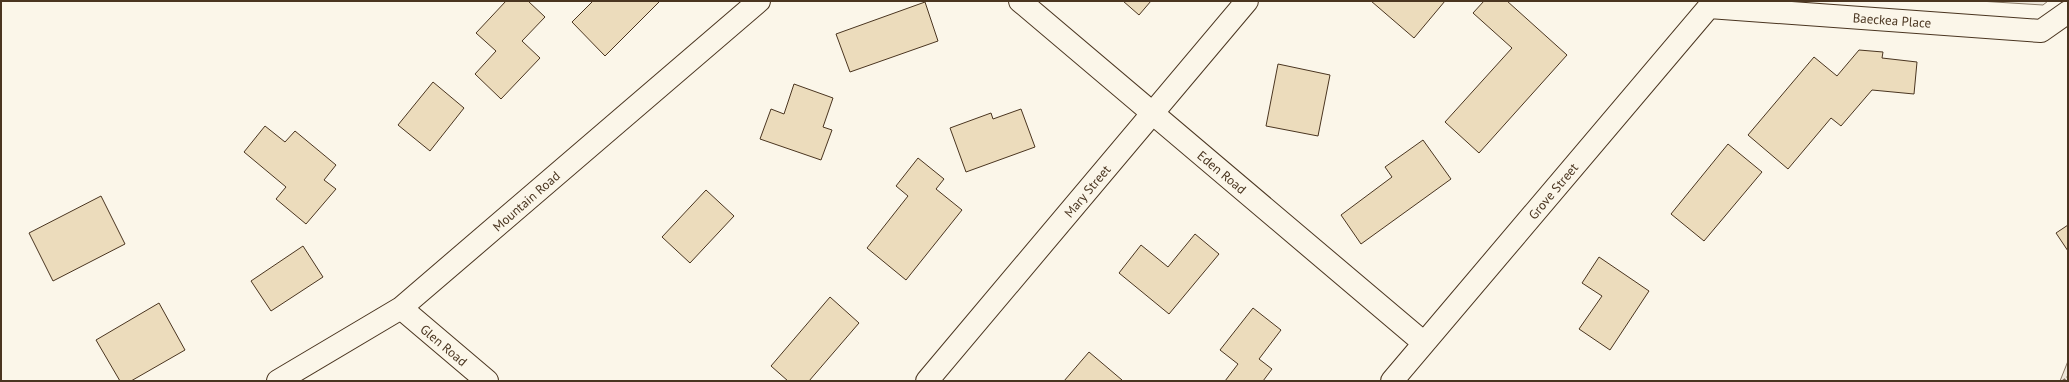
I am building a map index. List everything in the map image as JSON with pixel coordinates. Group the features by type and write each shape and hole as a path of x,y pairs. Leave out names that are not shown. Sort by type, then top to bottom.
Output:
{"street":[{"name":"Mountain Road","path":"278,381 401,308 759,1"},
{"name":"Eden Road","path":"1020,1 1424,343"},
{"name":"Mary Street","path":"927,381 1247,1"},
{"name":"Baeckea Place","path":"1712,4 2041,31 2068,12"},
{"name":"Grove Street","path":"1392,381 1712,4"},
{"name":"Glen Road","path":"401,308 487,381"}],"path":[{"path":"2063,381 2068,377"}],"shaded area":[{"path":"1979,1 2048,1 2043,5"},
{"path":"2068,361 2068,381 2060,381"}],"building":[{"path":"506,1 528,1 545,17 522,41 540,58 501,99 475,74 496,51 476,33"},
{"path":"593,1 660,1 605,56 572,22"},
{"path":"1123,1 1151,1 1139,15"},
{"path":"1371,1 1445,1 1414,38"},
{"path":"1484,1 1507,1 1567,55 1479,153 1445,122 1512,48 1473,13"},
{"path":"925,2 938,41 850,72 836,34"},
{"path":"1859,50 1883,52 1882,58 1917,62 1914,94 1872,90 1841,126 1831,118 1788,169 1748,135 1814,57 1837,76"},
{"path":"1278,64 1330,75 1318,136 1266,126"},
{"path":"433,82 464,108 430,151 398,125"},
{"path":"794,84 833,98 823,127 832,130 821,160 760,139 771,109 784,114"},
{"path":"1021,109 1035,147 966,172 950,128 991,113 993,119"},
{"path":"265,126 285,142 295,131 336,165 324,180 336,189 306,224 276,199 286,187 244,152"},
{"path":"1423,140 1451,179 1361,244 1341,215 1392,177 1385,167"},
{"path":"1728,144 1762,172 1704,241 1671,214"},
{"path":"918,158 944,179 936,189 962,210 906,280 867,248 908,196 896,186"},
{"path":"706,190 734,216 690,263 662,237"},
{"path":"101,196 125,244 53,281 29,233"},
{"path":"2068,225 2068,251 2056,233"},
{"path":"1195,234 1219,254 1169,314 1119,273 1141,245 1168,267"},
{"path":"303,246 323,277 271,311 251,281"},
{"path":"1599,257 1649,291 1610,350 1579,329 1602,296 1582,283"},
{"path":"830,297 859,323 809,381 788,381 771,366"},
{"path":"159,303 185,350 131,381 120,381 96,340"},
{"path":"1253,308 1281,330 1259,359 1272,369 1263,381 1225,381 1238,364 1220,350"},
{"path":"1089,352 1122,380 1064,381"}]}
